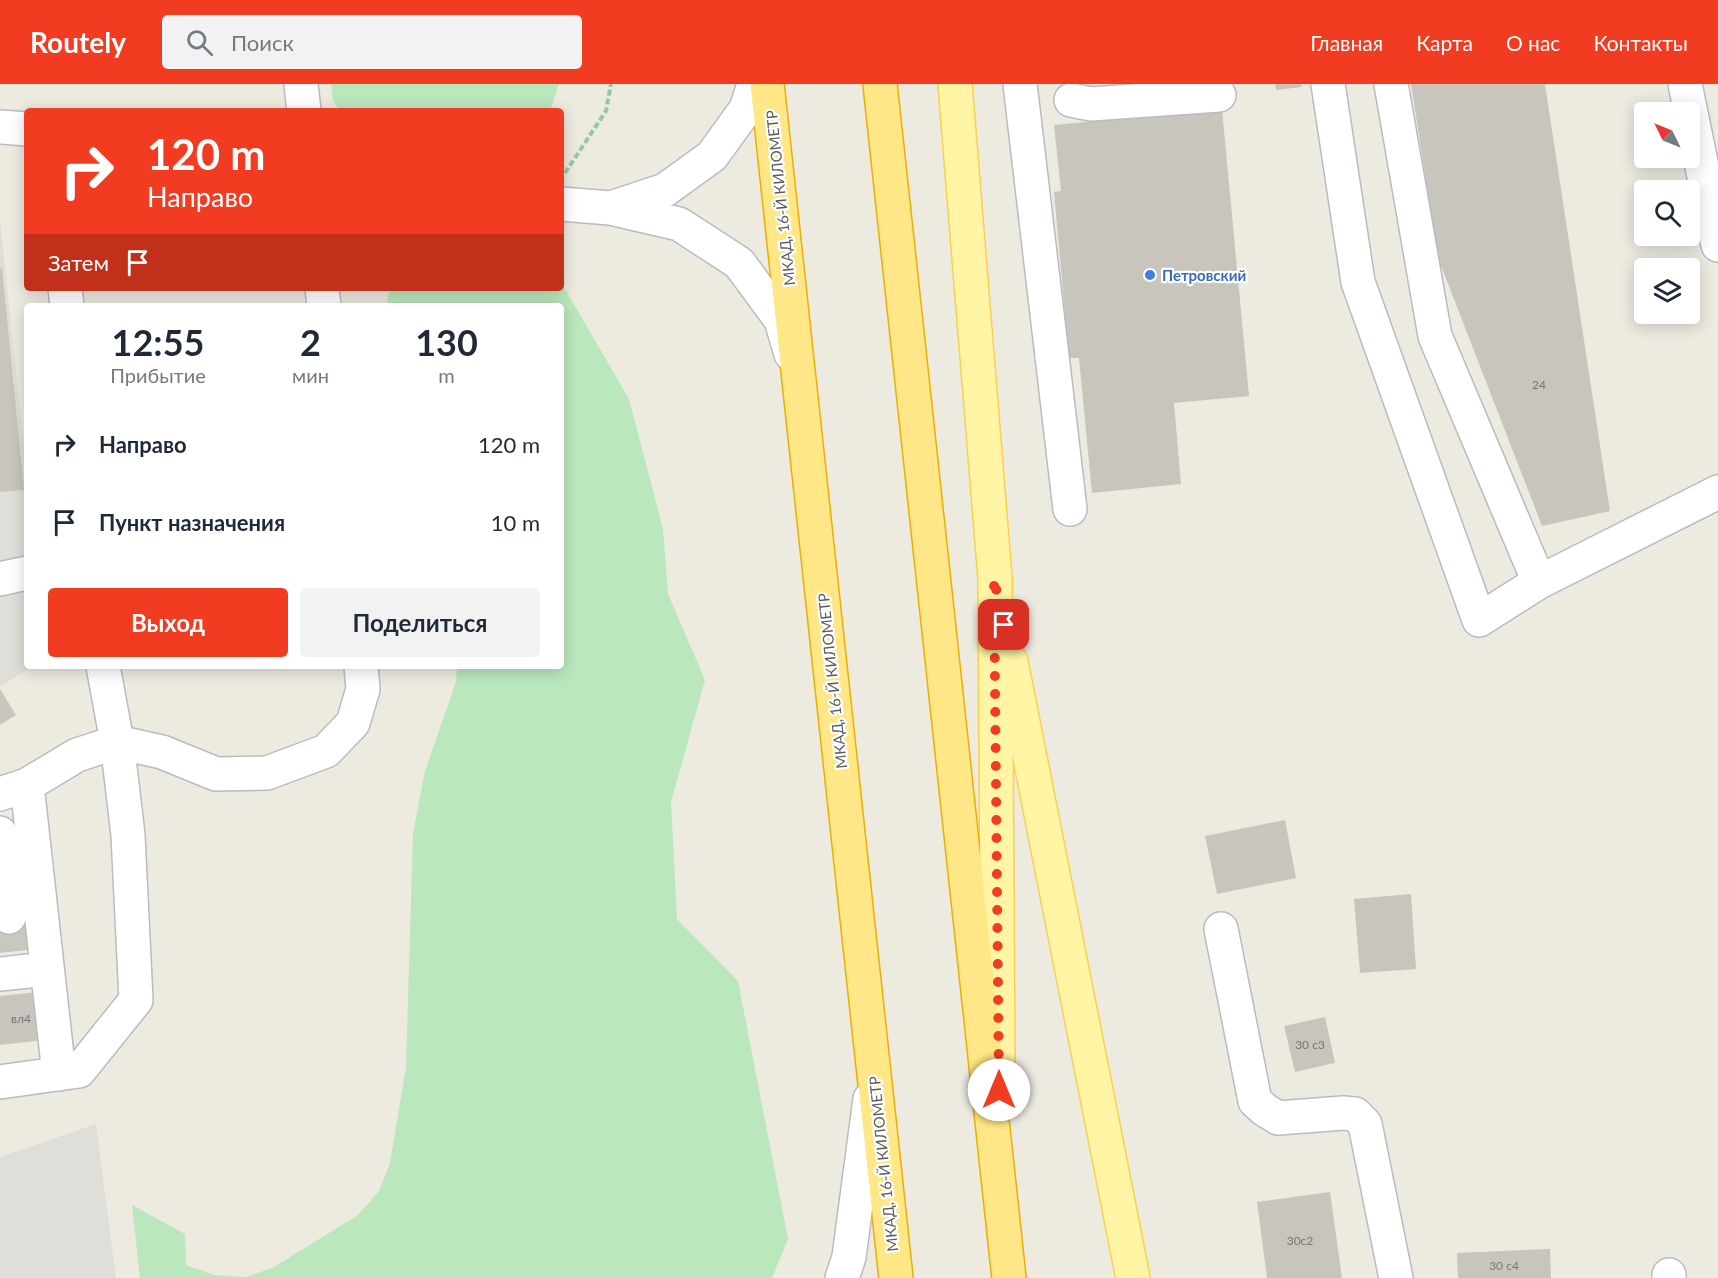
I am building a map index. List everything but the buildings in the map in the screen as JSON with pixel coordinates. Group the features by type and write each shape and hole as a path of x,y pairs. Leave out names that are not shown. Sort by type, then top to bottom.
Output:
{"highway":[{"name":"МКАД, 16-Й КИЛОМЕТР","path":"767,84 896,1278"},
{"path":"880,84 1009,1278"}],"main road":[{"path":"955,84 994,579 999,1186"},
{"path":"994,579 1133,1278"}],"street":[{"path":"301,84 304,108"},
{"path":"610,208 665,190 712,156 746,109 754,84"},
{"path":"1328,84 1358,282 1479,620 1539,582 1718,492"},
{"path":"1391,84 1435,336 1539,582"},
{"path":"1685,84 1718,245"},
{"path":"1070,508 1022,98 1070,92 1091,104 1219,95"},
{"path":"0,127 24,129"},
{"path":"564,204 610,208 679,224 739,263 781,320 801,387"},
{"path":"0,579 24,574"},
{"path":"0,1082 79,1071 136,1000 128,835 117,742 104,669"},
{"path":"59,1074 47,969 13,790 77,755 117,742 162,752 216,774 267,773 326,751 353,723 363,689 361,669"},
{"path":"0,833 9,917"},
{"path":"1221,929 1255,1101 1278,1118 1343,1113 1355,1114 1365,1124 1396,1278"},
{"path":"9,966 47,969"},
{"path":"842,1278 849,1257 874,1073"}],"path":[{"path":"564,174 606,111 611,84"}],"shaded area":[{"path":"0,219 24,447 24,669 28,669 0,687"},
{"path":"96,1124 116,1278 0,1278 0,1157"}],"green space":[{"path":"331,84 559,84 551,108 338,108 333,101"},
{"path":"564,287 629,399 663,529 668,594 705,680 671,802 677,919 738,981 788,1239 772,1278 140,1278 132,1205 185,1234 186,1265 214,1275 246,1277 274,1267 358,1215 379,1191 390,1163 406,1067 413,833 425,771 456,682 457,669 564,669 564,303 387,303 389,291 564,291"}],"tunnel":[{"path":"9,917 13,951"}],"place":[{"name":"Петровский","path":"1150,275"}],"route":[{"path":"999,1090 994,579 1004,625"}]}
